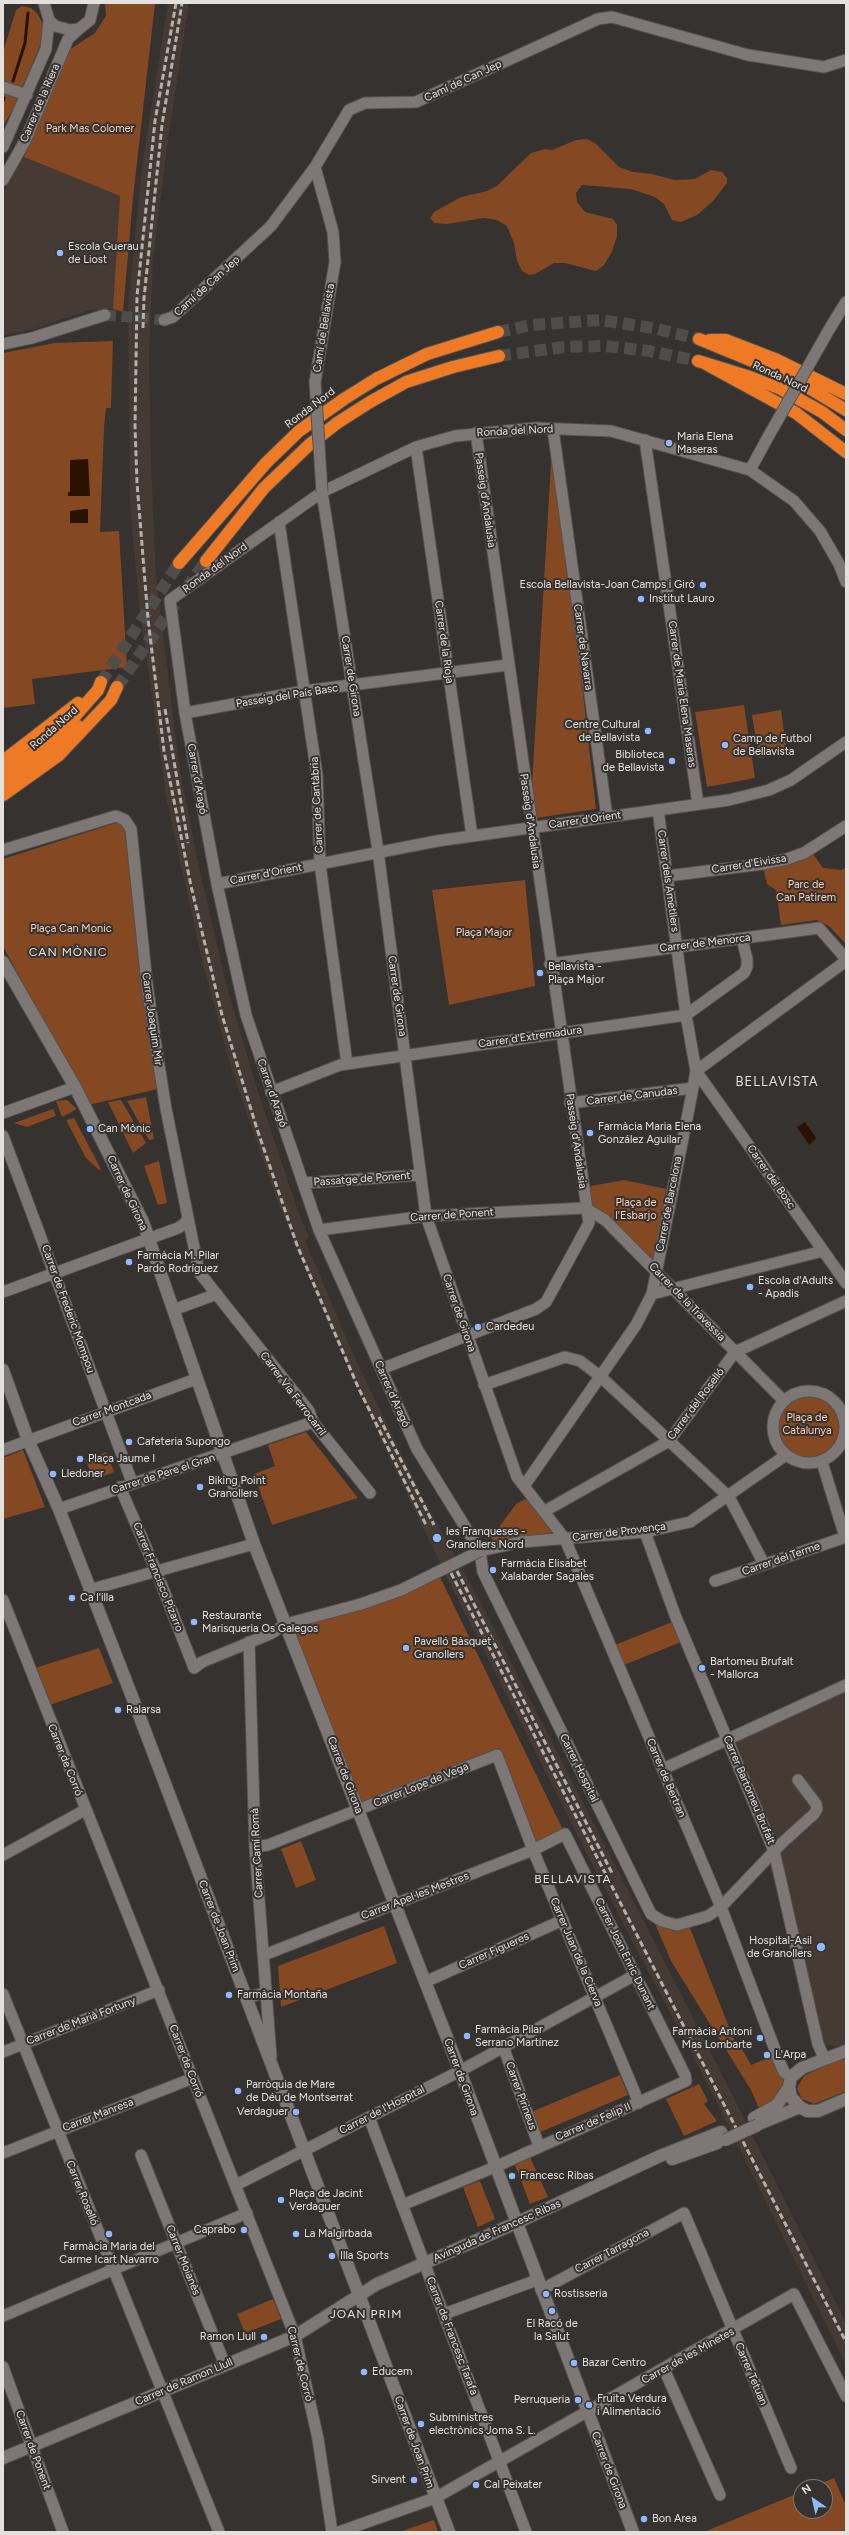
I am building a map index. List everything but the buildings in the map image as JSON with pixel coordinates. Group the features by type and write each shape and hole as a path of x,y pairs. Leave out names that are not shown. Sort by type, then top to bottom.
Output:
{"highway":[{"name":"Ronda Nord","path":"179,563 266,463 299,431 344,398 376,379 427,354 498,332"},
{"name":"Ronda Nord","path":"846,394 812,375 726,340 699,339 790,377 846,410"},
{"path":"206,561 264,488 309,444 338,423 370,402 406,382 453,367 499,356"},
{"name":"Ronda Nord","path":"846,430 822,412 781,389 750,377 702,362 796,413 846,452"},
{"name":"Ronda Nord","path":"3,761 76,705 94,686 101,682 98,690 68,722 31,755 3,773"},
{"name":"Ronda Nord","path":"3,783 55,746 117,687 111,700 59,755 3,795"}],"street":[{"path":"37,3 63,30 79,29"},
{"name":"Carrer de la Riera","path":"3,180 25,141 68,39 90,20 94,3"},
{"name":"Carrer de la Riera","path":"3,147 46,49 46,12"},
{"name":"Camí de Can Jep","path":"164,320 173,317 271,226 315,167 349,110 365,103 416,102 598,18 612,17 748,56 824,67 846,60"},
{"path":"3,88 26,95"},
{"name":"Camí de Bellavista","path":"315,167 333,232 335,262 315,382 322,492"},
{"path":"750,470 846,302"},
{"path":"3,344 32,338 105,315"},
{"name":"Ronda del Nord","path":"170,600 322,492 416,447 455,436 476,433 553,429 611,431 750,470 794,501 820,531 846,582"},
{"name":"Carrer de Navarra","path":"553,429 608,817"},
{"name":"Passeig d'Andalusia","path":"381,1369 536,1309 546,1302 588,1223 550,964 476,433"},
{"name":"Carrer de Maria Elena Maseras","path":"645,440 698,804"},
{"name":"Carrer de la Rioja","path":"416,447 472,836"},
{"name":"Carrer de Girona","path":"322,492 378,851 426,1216 517,1477 524,1486"},
{"name":"Carrer de Cantàbria","path":"279,522 317,775 320,864 347,1064"},
{"name":"Carrer d'Aragó","path":"170,600 185,713 217,884 246,1015 271,1092 319,1230 417,1449 480,1551"},
{"name":"Passeig del País Basc","path":"185,713 304,691 448,672 508,666"},
{"name":"Carrer d'Orient","path":"217,884 378,851 472,836 729,800 769,790 792,780 846,742"},
{"name":"Carrer dels Ametllers","path":"658,810 676,947 696,1071"},
{"name":"Carrer Joaquim Mir","path":"6,849 116,816 125,820 131,830 147,984 156,1046 188,1218"},
{"name":"Carrer d'Eivissa","path":"667,876 763,864 787,859 804,853 846,826"},
{"name":"Carrer de Menorca","path":"550,964 819,928 846,960"},
{"name":"Carrer d'Extremadura","path":"271,1092 347,1064 686,1015 744,973 747,967 747,959 742,939"},
{"path":"696,1071 846,960"},
{"name":"Carrer de Girona","path":"3,962 75,1087 143,1222 254,1544 460,2070 539,2285 633,2532"},
{"name":"Carrer de Barcelona","path":"524,1486 636,1325 652,1294 696,1071"},
{"name":"Carrer del Bosc","path":"696,1071 846,1283"},
{"path":"3,1113 75,1087"},
{"name":"Carrer de Canudas","path":"570,1103 693,1088"},
{"name":"Carrer de Frederic Mompou","path":"3,1136 132,1482"},
{"name":"Passatge de Ponent","path":"303,1183 420,1175"},
{"name":"Carrer de la Travessia","path":"585,1208 605,1220 784,1401"},
{"name":"Carrer de Ponent","path":"319,1230 426,1216 585,1208"},
{"path":"3,1292 178,1228 184,1224 188,1218"},
{"name":"Carrer Via Ferrocarril","path":"188,1218 200,1272 309,1411 313,1422 370,1493"},
{"path":"652,1294 823,1251"},
{"path":"173,1310 217,1294"},
{"name":"Carrer del Roselló","path":"545,1511 669,1441 735,1352 846,1301"},
{"path":"484,1385 565,1357 580,1361 601,1377 729,1497 764,1564"},
{"name":"Carrer de Joan Prim","path":"3,1370 28,1440 59,1509 89,1590 131,1694 449,2532"},
{"name":"Carrer Montcada","path":"3,1450 196,1379"},
{"path":"816,1391 834,1400 843,1408 846,1422 843,1441 837,1451 822,1462 803,1463 786,1455 774,1439 773,1426 775,1415 784,1401 795,1394 816,1391"},
{"name":"Carrer de Pere el Gran","path":"59,1509 132,1482 224,1454 313,1422"},
{"name":"Carrer de Provença","path":"480,1551 521,1542 645,1532 690,1522 729,1497 786,1455"},
{"path":"822,1462 846,1537"},
{"name":"Carrer de Bertran","path":"524,1486 545,1511 565,1539 721,1907 780,2063 790,2082"},
{"name":"Carrer Francisco Pizarro","path":"120,1487 158,1572 194,1668 202,1662 249,1642"},
{"name":"Carrer Bartomeu Brufalt","path":"645,1532 675,1615 774,1850 818,2044 824,2058"},
{"name":"Carrer del Terme","path":"715,1581 846,1537"},
{"path":"89,1590 254,1544"},
{"path":"249,1642 270,1634 286,1624 361,1604 401,1590 480,1551"},
{"name":"Carrer Hospital","path":"480,1551 482,1572 651,1914 662,1921 677,1925 708,1916 721,1907 774,1850 817,1809 816,1804 798,1780"},
{"name":"Carrer de Corró","path":"3,1600 8,1629 159,1990 295,2336 318,2438 332,2532"},
{"name":"Carrer Camí Romà","path":"249,1642 255,1848 267,1992 271,2063"},
{"path":"663,1769 846,1685"},
{"name":"Carrer Lope de Vega","path":"255,1848 268,1846 497,1755"},
{"name":"Carrer Juan de la Cierva","path":"497,1755 533,1850 638,2103"},
{"path":"3,1855 85,1810"},
{"name":"Carrer Apel·les Mestres","path":"264,1955 533,1850 565,1834"},
{"name":"Carrer Joan Enric Dunant","path":"565,1834 685,2075"},
{"name":"Carrer Figueres","path":"425,1982 563,1920"},
{"path":"460,2070 635,1975"},
{"name":"Carrer de Marià Fortuny","path":"3,2052 159,1990"},
{"path":"246,1998 267,1992"},
{"name":"Carrer Roselló","path":"3,1994 161,2392 219,2532"},
{"name":"Carrer Pirineus","path":"502,2046 539,2146"},
{"path":"846,2050 802,2068 790,2082 791,2097 800,2108 807,2111 818,2111 846,2099"},
{"name":"Carrer de l'Hospital","path":"236,2185 460,2070"},
{"name":"Carrer de Felip II","path":"402,2205 495,2167 539,2146 683,2084 686,2079 685,2075"},
{"name":"Carrer Manresa","path":"3,2152 193,2078"},
{"name":"Avinguda de Francesc Ribas","path":"756,2121 777,2105 790,2082"},
{"name":"Avinguda de Francesc Ribas","path":"359,2296 377,2284 636,2168 689,2155 723,2136 756,2121 800,2108"},
{"name":"Carrer de Francesc Tarafa","path":"369,2117 526,2532"},
{"name":"Carrer Moianès","path":"140,2155 225,2365"},
{"path":"3,2316 247,2213"},
{"name":"Carrer Tarragona","path":"444,2314 539,2285 684,2213"},
{"name":"Carrer Tetuan","path":"684,2213 732,2331 791,2468"},
{"name":"Carrer de les Minetes","path":"339,2532 435,2498 445,2490 500,2463 794,2294 846,2396"},
{"name":"Carrer de Ramon Llull","path":"3,2458 295,2336 359,2296"},
{"name":"Carrer de Ponent","path":"3,2367 62,2532"},
{"path":"664,2370 720,2495"}],"shaded area":[{"path":"168,3 189,3 168,140 153,260 149,355 151,460 156,578 179,764 198,863 227,987 258,1092 298,1211 309,1237 305,1240 354,1356 419,1490 483,1607 728,2086 846,2323 846,2365 716,2101 590,1860 447,1578 372,1421 330,1328 277,1200 232,1071 203,965 167,802 139,604 130,505 128,307 142,166"},
{"name":"Escola Guerau de Liost","path":"24,157 120,196 113,309 90,310 31,330 3,335 3,193"},
{"path":"88,459 90,496 68,496 68,492 70,492 70,460"},
{"path":"88,509 88,523 70,523 70,511"},
{"path":"805,1122 816,1138 809,1145 797,1127"},
{"name":"Hospital-Asil de Granollers","path":"846,1685 846,2047 818,2044 774,1851 728,1740"}],"green space":[{"name":"Park Mas Colomer","path":"105,3 155,3 133,198 123,312 113,309 120,196 24,157 69,50 95,33 106,16"},
{"path":"22,6 31,8 37,13 43,24 43,39 12,111 3,126 3,52 16,10"},
{"path":"587,139 595,143 619,167 633,172 652,174 675,180 695,179 711,170 722,172 727,178 727,183 713,201 697,215 681,222 672,220 664,204 655,197 631,189 582,185 576,193 577,202 585,212 613,219 617,225 617,236 612,252 604,265 596,271 565,263 554,263 535,274 529,275 522,271 517,261 514,243 507,226 497,220 484,218 447,224 434,223 430,218 434,212 461,197 487,191 497,186 531,153 545,149 552,150 576,140"},
{"path":"113,341 111,408 106,408 104,428 100,532 119,531 127,667 32,679 35,704 3,708 3,353 55,343"},
{"path":"553,429 596,809 530,819"},
{"name":"Camp de Futbol de Bellavista","path":"744,705 755,778 707,787 695,712"},
{"path":"781,710 787,754 759,758 752,715"},
{"name":"Plaça Can Monic","path":"122,821 127,831 158,1089 88,1105 3,946 3,859"},
{"name":"Parc de Can Patirem","path":"813,854 823,868 842,870 846,867 846,944 829,926 817,920 781,925 776,890 767,884 763,867"},
{"name":"Plaça Major","path":"525,880 535,986 449,1005 432,890"},
{"path":"146,1097 154,1139 149,1140 127,1101"},
{"path":"67,1100 77,1109 62,1117 56,1101"},
{"path":"121,1100 146,1143 133,1153 108,1102"},
{"path":"53,1109 56,1116 27,1127 14,1123"},
{"path":"74,1118 101,1169 99,1170 86,1158 66,1120"},
{"path":"159,1161 167,1203 158,1205 144,1166"},
{"name":"Plaça de l'Esbarjo","path":"624,1180 666,1189 657,1265 585,1208 591,1186"},
{"name":"Plaça de Catalunya","path":"807,1390 820,1393 832,1400 839,1412 842,1425 839,1438 832,1450 820,1457 807,1460 794,1457 782,1450 775,1438 772,1425 775,1412 782,1400 794,1393"},
{"path":"306,1432 358,1498 272,1525 254,1474 275,1466 268,1445"},
{"path":"23,1450 45,1507 3,1519 3,1458"},
{"path":"106,1452 114,1472 93,1480 86,1460"},
{"path":"525,1499 531,1501 554,1529 548,1538 496,1544 491,1538 516,1504"},
{"path":"438,1573 565,1834 533,1850 497,1755 359,1810 286,1624"},
{"path":"677,1620 686,1640 619,1667 610,1647"},
{"path":"99,1648 113,1683 50,1705 35,1668"},
{"path":"301,1841 316,1880 296,1888 281,1849"},
{"path":"651,1914 688,1923 738,2050 742,2049 751,2065 775,2055 784,2083 782,2093 775,2102 760,2111 751,2090 671,1961"},
{"path":"384,1926 397,1963 281,2007 278,1966"},
{"path":"846,2059 846,2091 814,2104 802,2099 797,2088 804,2076 835,2061"},
{"path":"620,2075 628,2095 538,2133 531,2112"},
{"path":"699,2084 708,2101 704,2104 717,2121 684,2136 666,2099"},
{"path":"530,2157 548,2197 530,2204 515,2165"},
{"path":"480,2181 495,2219 478,2227 463,2187"},
{"path":"273,2299 281,2319 245,2333 237,2314"},
{"path":"834,2478 846,2506 846,2532 704,2532 793,2495 793,2519 833,2519 833,2479 832,2479"},
{"path":"434,2520 438,2532 399,2532"}],"waterway":[{"path":"13,81 25,43 28,13"}],"tunnel":[{"path":"105,315 164,320"},
{"path":"498,332 531,325 600,320 653,328 699,339"},
{"path":"499,356 564,347 604,346 649,351 698,361"},
{"path":"186,589 206,561"},
{"path":"101,682 179,563"},
{"path":"117,687 175,604"}],"railway":[{"path":"176,3 155,121 137,296 135,426 137,483 148,619 164,751 191,886 222,1015 257,1129 297,1245 358,1387 427,1527"},
{"path":"143,328 144,298 162,125 182,3"},
{"path":"165,709 188,843"},
{"path":"379,1417 434,1525"},
{"path":"457,1571 613,1875"},
{"path":"451,1573 846,2342"}],"place":[{"name":"Escola Guerau de Liost","path":"60,253"},
{"name":"Maria Elena Maseras","path":"669,443"},
{"name":"Escola Bellavista-Joan Camps i Giró","path":"703,585"},
{"name":"Institut Lauro","path":"641,599"},
{"name":"Centre Cultural de Bellavista","path":"648,731"},
{"name":"Camp de Futbol de Bellavista","path":"725,745"},
{"name":"Biblioteca de Bellavista","path":"672,761"},
{"name":"Bellavista - Plaça Major","path":"540,973"},
{"name":"Can Mònic","path":"90,1129"},
{"name":"Farmàcia Maria Elena González Aguilar","path":"590,1133"},
{"name":"Farmàcia M. Pilar Pardo Rodríguez","path":"129,1262"},
{"name":"Escola d'Adults - Apadis","path":"750,1287"},
{"name":"Cardedeu","path":"478,1327"},
{"name":"Cafeteria Supongo","path":"129,1442"},
{"name":"Plaça Jaume I","path":"80,1459"},
{"name":"Lledoner","path":"53,1474"},
{"name":"Biking Point Granollers","path":"200,1487"},
{"name":"les Franqueses - Granollers Nord","path":"437,1538"},
{"name":"Farmàcia Elisabet Xalabarder Sagales","path":"493,1570"},
{"name":"Ca l'illa","path":"72,1598"},
{"name":"Restaurante Marisqueria Os Galegos","path":"194,1622"},
{"name":"Pavelló Bàsquet Granollers","path":"406,1648"},
{"name":"Bartomeu Brufalt - Mallorca","path":"702,1668"},
{"name":"Ralarsa","path":"118,1710"},
{"name":"Hospital-Asil de Granollers","path":"821,1947"},
{"name":"Farmàcia Montaña","path":"229,1995"},
{"name":"Farmàcia Pilar Serrano Martínez","path":"467,2036"},
{"name":"Farmàcia Antoni Mas Lombarte","path":"760,2038"},
{"name":"L'Arpa","path":"767,2055"},
{"name":"Parròquia de Mare de Déu de Montserrat","path":"238,2091"},
{"name":"Verdaguer","path":"296,2112"},
{"name":"Francesc Ribas","path":"512,2176"},
{"name":"Plaça de Jacint Verdaguer","path":"281,2200"},
{"name":"Caprabo","path":"244,2230"},
{"name":"Farmàcia Maria del Carme Icart Navarro","path":"109,2234"},
{"name":"La Malgirbada","path":"296,2234"},
{"name":"Illa Sports","path":"332,2256"},
{"name":"Rostisseria","path":"546,2294"},
{"name":"El Racó de la Salut","path":"552,2311"},
{"name":"Ramon Llull","path":"264,2337"},
{"name":"Bazar Centro","path":"574,2363"},
{"name":"Educem","path":"364,2372"},
{"name":"Perruqueria","path":"578,2400"},
{"name":"Fruita Verdura i Alimentació","path":"589,2405"},
{"name":"Subministres electrònics Joma S. L.","path":"421,2424"},
{"name":"Sirvent","path":"414,2480"},
{"name":"Cal Peixater","path":"476,2485"},
{"name":"Bon Area","path":"644,2519"}],"district":[{"name":"CAN MÒNIC","path":"68,952"},
{"name":"BELLAVISTA","path":"777,1082"},
{"name":"BELLAVISTA","path":"573,1879"},
{"name":"JOAN PRIM","path":"366,2314"}]}
